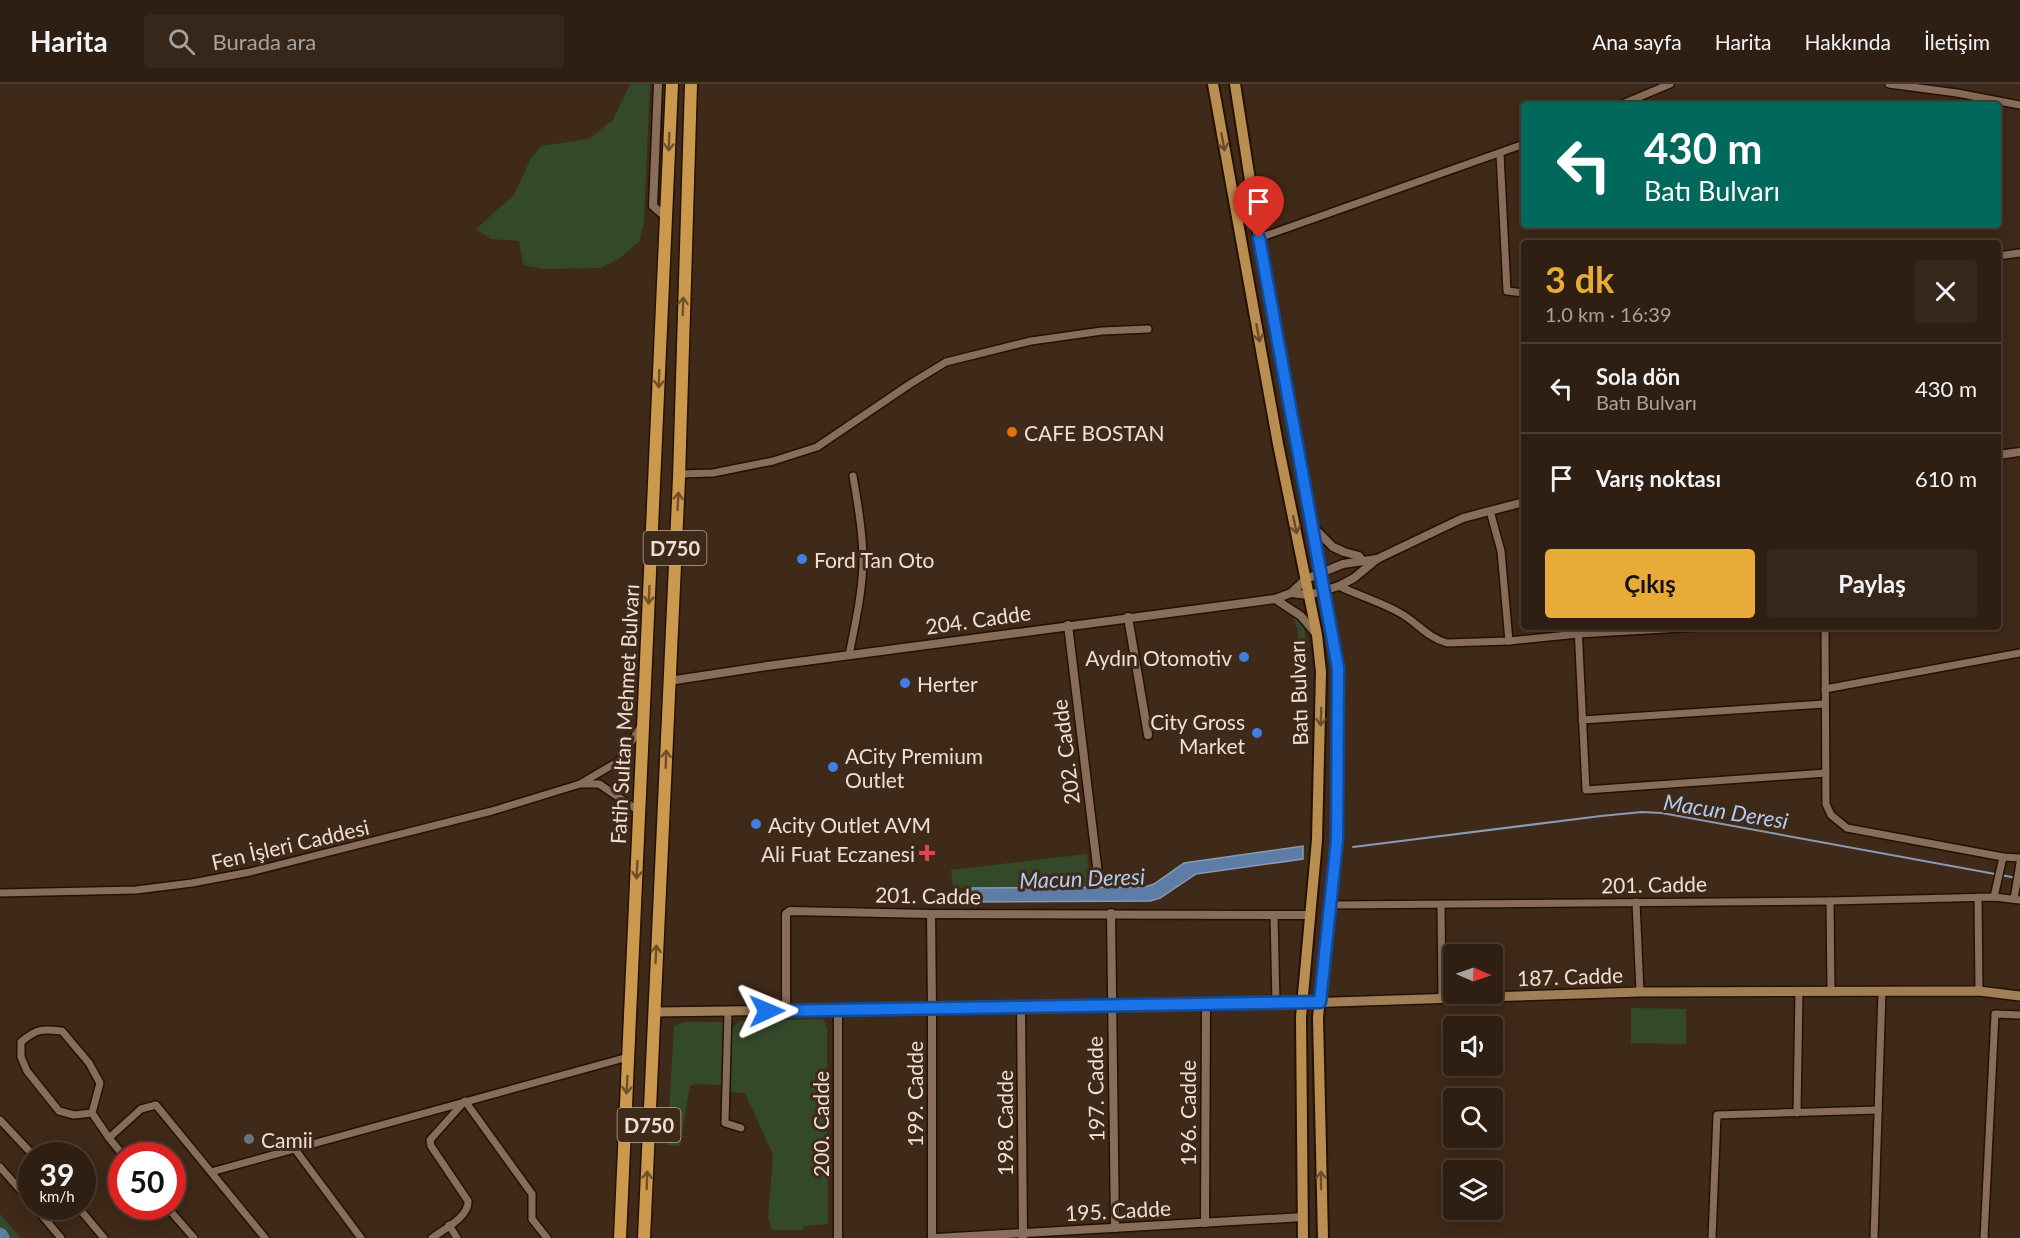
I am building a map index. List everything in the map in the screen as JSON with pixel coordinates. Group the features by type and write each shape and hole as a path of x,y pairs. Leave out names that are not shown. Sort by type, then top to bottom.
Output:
{"highway":[{"name":"Fatih Sultan Mehmet Bulvarı","path":"620,1238 672,84"},
{"name":"Fatih Sultan Mehmet Bulvarı","path":"644,1238 679,474 691,84"}],"main road":[{"name":"Batı Bulvarı","path":"1212,84 1278,444 1317,635 1321,672 1317,840 1301,1017 1303,1238"},
{"name":"Batı Bulvarı","path":"1235,84 1259,238 1336,648 1339,691 1338,818 1318,1017 1323,1238"},
{"name":"187. Cadde","path":"654,1012 1303,1003 1640,992 1979,991 2020,996"}],"street":[{"path":"658,84 653,206 666,217"},
{"path":"1627,102 1670,84"},
{"path":"1889,84 1957,93 2020,105"},
{"path":"1259,238 1521,145"},
{"path":"1500,154 1507,291 1521,293"},
{"path":"2001,256 2020,253"},
{"path":"679,474 712,473 773,461 817,447 946,362 1031,341 1102,331 1148,329"},
{"path":"2001,455 2020,452"},
{"path":"849,655 863,562 860,517 853,476"},
{"name":"204. Cadde","path":"669,681 1128,617 1275,599 1291,593 1306,579 1322,572 1343,564 1377,558 1463,518 1521,503"},
{"path":"1490,511 1502,559 1509,641"},
{"path":"1313,527 1333,547 1359,556 1362,561"},
{"name":"204. Cadde","path":"1291,593 1309,594 1339,586 1354,578 1377,558"},
{"path":"1339,586 1404,615 1421,631 1439,640 1469,643 1509,641 1578,631 1608,630"},
{"path":"1275,599 1301,616 1317,635"},
{"path":"1128,617 1148,735"},
{"name":"202. Cadde","path":"1068,626 1098,874"},
{"path":"1825,630 1826,804 1831,815 1847,828 2003,857 2020,858"},
{"path":"1578,631 1586,790 1826,773"},
{"path":"1825,689 2020,653"},
{"path":"1582,720 1825,704"},
{"name":"Fen İşleri Caddesi","path":"0,893 136,890 192,883 250,872 492,811 580,784 619,761 643,724"},
{"path":"580,784 599,784 639,811"},
{"path":"1994,897 2003,857"},
{"path":"2017,899 2016,886 2019,867"},
{"path":"1978,897 1979,991"},
{"name":"201. Cadde","path":"1330,905 1830,901 1978,897 2017,899"},
{"path":"1830,901 1831,991"},
{"path":"1636,903 1640,992"},
{"path":"1441,905 1442,998"},
{"name":"201. Cadde","path":"786,1011 787,912 1311,915"},
{"name":"199. Cadde","path":"931,914 934,1238"},
{"name":"197. Cadde","path":"1111,914 1115,1228"},
{"path":"1274,915 1276,1003"},
{"path":"1797,1113 1799,991"},
{"path":"1874,1238 1882,991"},
{"name":"196. Cadde","path":"1205,1222 1206,1004"},
{"name":"198. Cadde","path":"1022,1007 1023,1236"},
{"name":"200. Cadde","path":"838,1010 838,1238"},
{"path":"728,1011 725,1123 741,1128"},
{"path":"1984,1238 1995,1014 2020,1015"},
{"path":"92,1113 74,1115 59,1111 27,1071 21,1057 21,1042 41,1029 62,1031 89,1063 100,1083 92,1113 112,1142"},
{"path":"211,1172 628,1057"},
{"path":"432,1238 465,1213 469,1207 468,1201 431,1146 430,1140 465,1101"},
{"path":"465,1101 532,1194 532,1219 547,1238"},
{"path":"109,1138 141,1109 156,1105 265,1238"},
{"path":"1712,1238 1718,1115 1878,1110"},
{"path":"0,1120 21,1142"},
{"path":"294,1148 361,1238"},
{"path":"0,1167 18,1188"},
{"name":"195. Cadde","path":"934,1238 1023,1236 1303,1217"},
{"path":"46,1220 61,1238"},
{"path":"89,1220 104,1238"},
{"path":"178,1220 194,1238"},
{"path":"448,1225 457,1238"}],"green space":[{"path":"630,84 650,84 644,221 640,241 619,259 600,268 542,269 523,265 519,241 491,239 476,229 514,195 531,158 541,146 589,139 613,120"},
{"path":"1293,617 1297,617 1302,623 1306,637 1303,678 1298,678 1298,631"},
{"path":"1087,854 1091,888 953,888 951,870"},
{"path":"1631,1008 1686,1009 1686,1044 1631,1043"},
{"path":"822,1019 827,1029 828,1224 804,1226 803,1230 772,1230 768,1218 773,1155 745,1093 730,1092 732,1029 739,1021"},
{"path":"685,1022 723,1023 723,1082 720,1085 694,1084 690,1086 680,1146 667,1145 674,1026"},
{"path":"0,1214 21,1238 0,1238"}],"water":[{"path":"1303,846 1303,859 1196,874 1160,898 1150,901 967,902 967,888 1145,887 1154,884 1184,863"}],"waterway":[{"name":"Macun Deresi","path":"1353,847 1642,812 1662,813 2017,878"}],"place":[{"name":"CAFE BOSTAN","path":"1012,432"},
{"name":"Ford Tan Oto","path":"802,559"},
{"name":"Aydın Otomotiv","path":"1244,657"},
{"name":"Herter","path":"905,683"},
{"name":"City Gross Market","path":"1257,733"},
{"name":"ACity Premium Outlet","path":"833,767"},
{"name":"Acity Outlet AVM","path":"756,824"},
{"name":"Ali Fuat Eczanesi","path":"927,853"},
{"name":"Camii","path":"249,1139"}],"route":[{"path":"767,1011 1320,1002 1337,840 1338,668 1259,238"}]}
